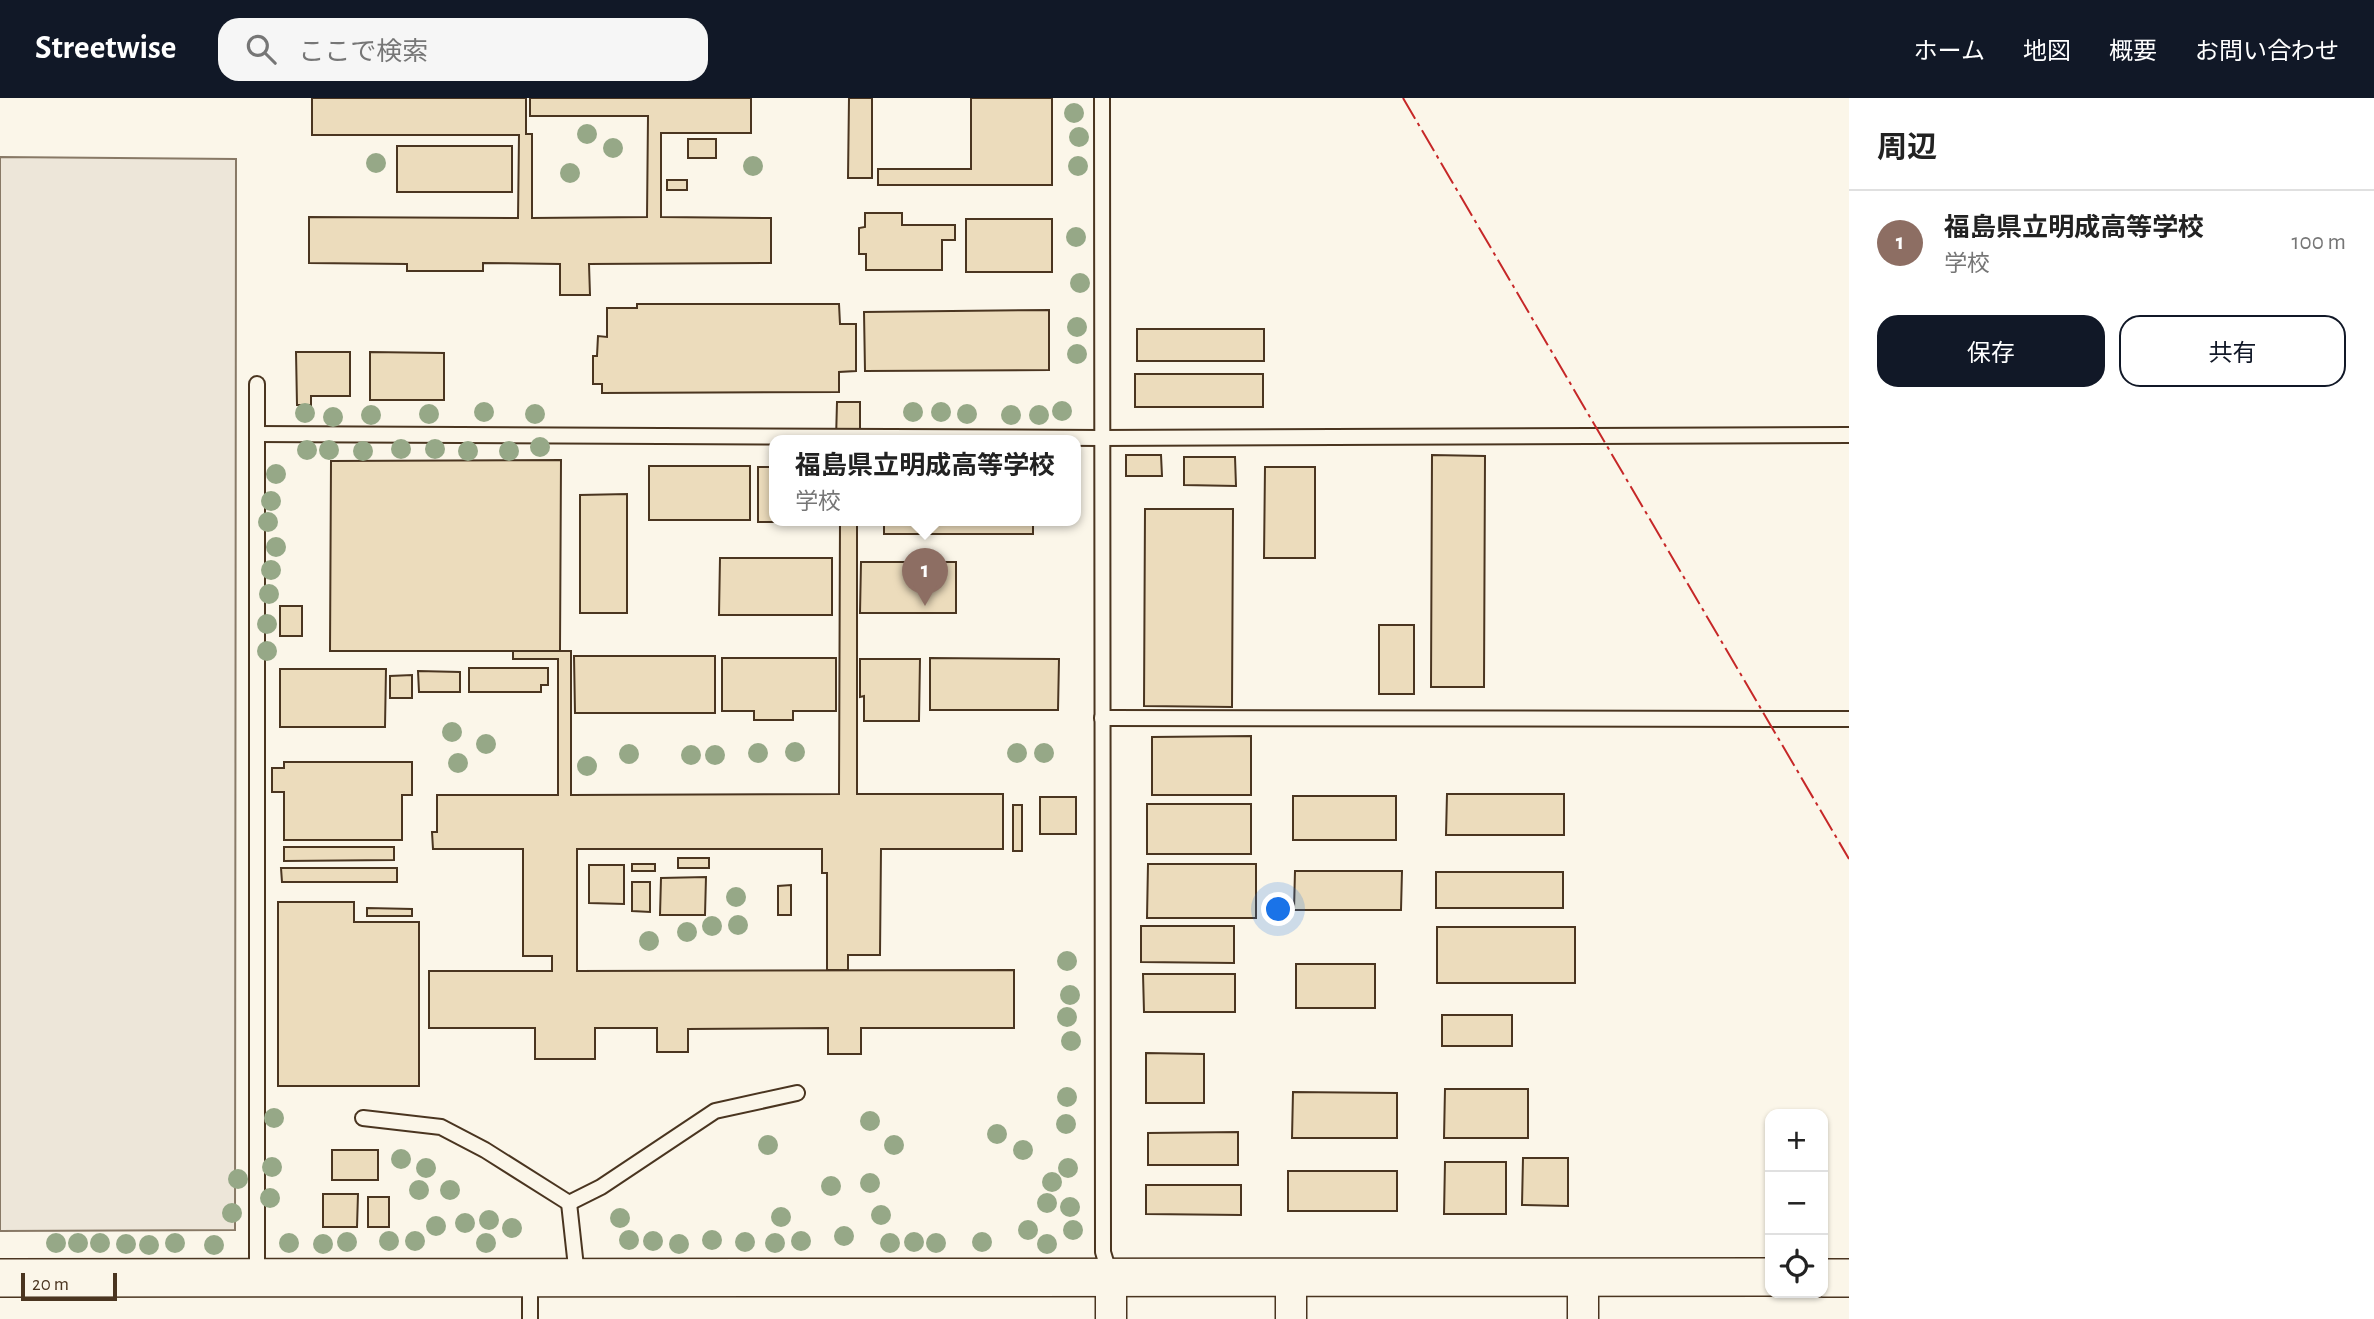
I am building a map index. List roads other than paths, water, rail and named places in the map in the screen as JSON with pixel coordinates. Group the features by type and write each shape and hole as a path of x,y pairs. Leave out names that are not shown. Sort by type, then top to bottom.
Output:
{"street":[{"path":"1583,1276 1583,1319"},
{"path":"0,1278 1765,1277"},
{"path":"1291,1319 1292,1278"},
{"path":"1828,1278 1849,1278"},
{"path":"1111,1279 1111,1319"}],"lane":[{"path":"1102,98 1103,1252 1111,1279"},
{"path":"257,384 257,1278"},
{"path":"257,434 769,436"},
{"path":"1081,438 1849,435"},
{"path":"1102,718 1849,719"},
{"path":"569,1203 601,1187 715,1111 797,1093"},
{"path":"363,1118 441,1127 485,1150 569,1203"},
{"path":"569,1203 577,1278"},
{"path":"530,1277 530,1319"}],"place":[{"name":"福島県立明成高等学校","path":"925,606"}]}
